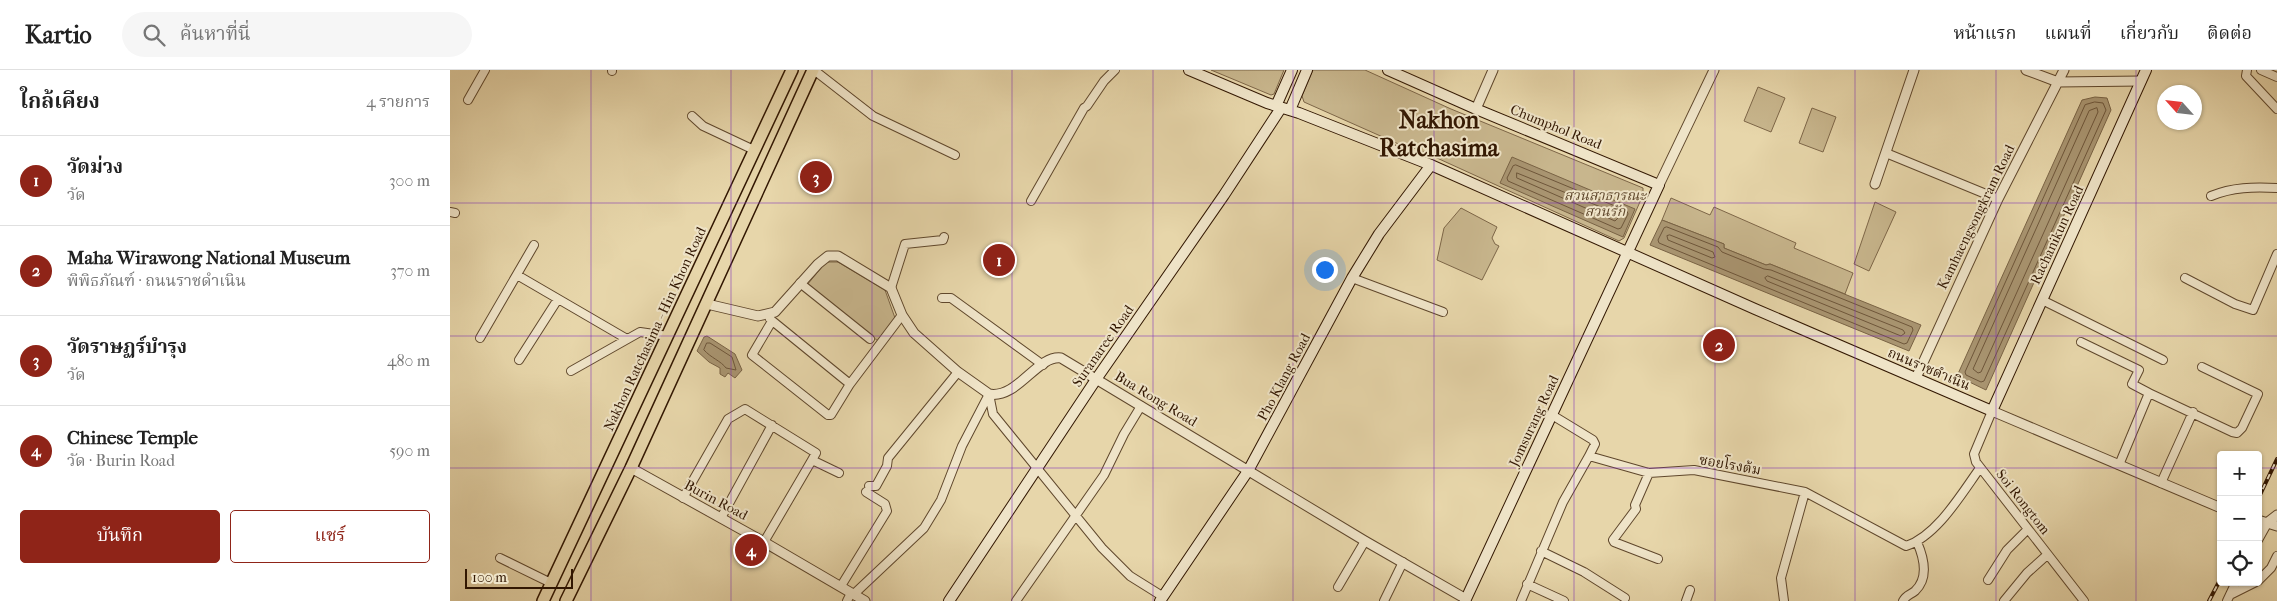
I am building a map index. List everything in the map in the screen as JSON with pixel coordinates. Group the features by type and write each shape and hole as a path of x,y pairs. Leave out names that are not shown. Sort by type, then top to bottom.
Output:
{"main road":[{"name":"Nakhon Ratchasima - Hin Khon Road","path":"543,601 792,70"},
{"path":"566,601 631,468 813,70"},
{"name":"ถนนราชดำเนิน","path":"1189,70 1431,166 1992,411"},
{"path":"1282,108 1292,70"},
{"path":"1282,108 1307,70"},
{"name":"Chumphol Road","path":"1388,70 1658,185"},
{"name":"Rachanikun Road","path":"1992,411 2146,70"},
{"name":"Suranaree Road","path":"950,601 1097,378 1282,108"},
{"name":"Pho Klang Road","path":"1161,599 1248,471 1352,278 1379,234 1431,166"},
{"name":"Jomsurang Road","path":"1467,600 1658,185"},
{"path":"611,458 631,468"}],"street":[{"path":"468,100 485,70"},
{"path":"813,70 873,116 955,154"},
{"path":"1031,201 1084,108 1104,81 1115,70"},
{"path":"1476,109 1494,70"},
{"path":"1658,185 1714,70"},
{"path":"1875,184 1914,70"},
{"path":"2026,70 2058,82 2141,81"},
{"name":"Kamhaengsongkram Road","path":"1916,378 1998,199 2064,70"},
{"path":"2247,70 2246,76 2277,109"},
{"path":"2261,70 2277,77"},
{"path":"692,116 703,126 754,150"},
{"path":"1886,153 1998,199"},
{"path":"2211,196 2227,190 2248,186 2277,188"},
{"path":"891,288 905,244 943,240 944,237"},
{"path":"480,338 534,245"},
{"path":"2185,278 2236,304 2253,310 2277,254"},
{"path":"902,315 850,384 831,415 825,414 817,408 752,355 769,318 818,264 828,256 834,255 891,288 902,315 914,333 958,372 989,394 993,414 1075,516 1130,576 1161,599"},
{"path":"517,274 627,339"},
{"path":"1352,278 1443,312"},
{"path":"800,283 870,339"},
{"path":"942,298 951,298 1043,365"},
{"path":"519,360 558,299"},
{"path":"2042,300 2163,360"},
{"path":"707,304 769,318 850,384"},
{"path":"571,371 640,332 668,336"},
{"path":"2081,342 2139,370 2132,384 2237,433 2242,428 2258,394 2202,366"},
{"name":"Bua Rong Road","path":"989,394 1006,392 1051,358 1061,358 1365,541 1467,600"},
{"path":"841,586 887,511 885,504 868,489 876,486 887,466 888,458 958,372"},
{"path":"2119,465 2148,392"},
{"path":"851,596 924,528 941,500 962,446 989,394"},
{"path":"1016,601 1104,475 1124,434 1141,406"},
{"path":"683,498 728,419 745,409 816,453 764,542"},
{"name":"ถนนราชดำเนิน","path":"1992,411 2217,506"},
{"name":"Soi Rongtom","path":"1992,411 1974,454 1980,468 2084,601"},
{"path":"2161,483 2193,412"},
{"path":"1521,601 1541,551 1564,502 1595,444 1593,440 1552,415"},
{"path":"721,518 772,424"},
{"name":"ซอยโรงต้ม","path":"1589,456 1648,473 1700,471 1805,492 1906,546 1917,542"},
{"path":"812,460 839,473"},
{"name":"Burin Road","path":"631,468 841,586 851,596 865,601"},
{"path":"1903,601 1905,596 1915,590 1922,580 1925,565 1917,542 1950,510 1980,468"},
{"path":"1648,473 1635,505 1636,509 1613,540 1658,559"},
{"path":"1784,601 1781,578 1805,492"},
{"path":"2262,533 2268,522 2277,515"},
{"path":"2262,521 2277,526"},
{"path":"1988,580 2007,550 2028,529"},
{"path":"1338,587 1365,541"},
{"path":"1541,551 1584,572 1625,598"},
{"path":"2004,601 2027,573 2047,555"},
{"path":"2262,577 2271,568 2277,556"},
{"path":"500,558 551,583"},
{"path":"1384,601 1403,562"},
{"path":"1528,584 1564,601"},
{"path":"2228,598 2234,586"},
{"path":"2228,598 2250,586"},
{"path":"1686,601 1690,590"}],"green space":[{"path":"1211,70 1284,70 1274,94 1271,95"},
{"name":"สวนสาธารณะ สวนรัก","path":"1313,70 1365,70 1451,109 1643,188 1643,195 1624,238 1619,241 1415,148 1412,150 1304,102 1302,96"},
{"path":"1758,87 1785,98 1771,132 1744,121"},
{"path":"1812,108 1836,117 1823,152 1799,143"},
{"path":"1671,198 1710,215 1714,207 1796,243 1794,248 1853,273 1845,294 1770,264 1766,265 1724,248 1724,244 1662,220"},
{"path":"1875,202 1896,212 1869,271 1854,264"},
{"path":"1461,208 1497,227 1492,238 1495,244 1499,246 1482,280 1437,260 1444,228"},
{"path":"826,262 838,262 885,290 895,318 878,341 807,285"}],"water":[{"path":"2095,97 2107,98 2111,110 1986,390 1957,376 2082,100"},
{"path":"1512,157 1635,209 1623,237 1500,183"},
{"path":"1662,220 1724,244 1724,248 1766,265 1770,264 1921,325 1909,351 1650,245"},
{"path":"707,336 735,354 742,370 735,378 728,373 725,377 720,374 720,368 709,362 697,351 704,337"}],"railway":[{"path":"2259,496 2277,459"},
{"path":"2209,601 2217,586"}],"place":[{"name":"วัดราษฏร์บำรุง","path":"816,177"},
{"name":"วัดม่วง","path":"999,260"},
{"name":"Maha Wirawong National Museum","path":"1719,345"},
{"name":"Chinese Temple","path":"751,550"}],"district":[{"name":"Nakhon Ratchasima","path":"1439,134"}]}
